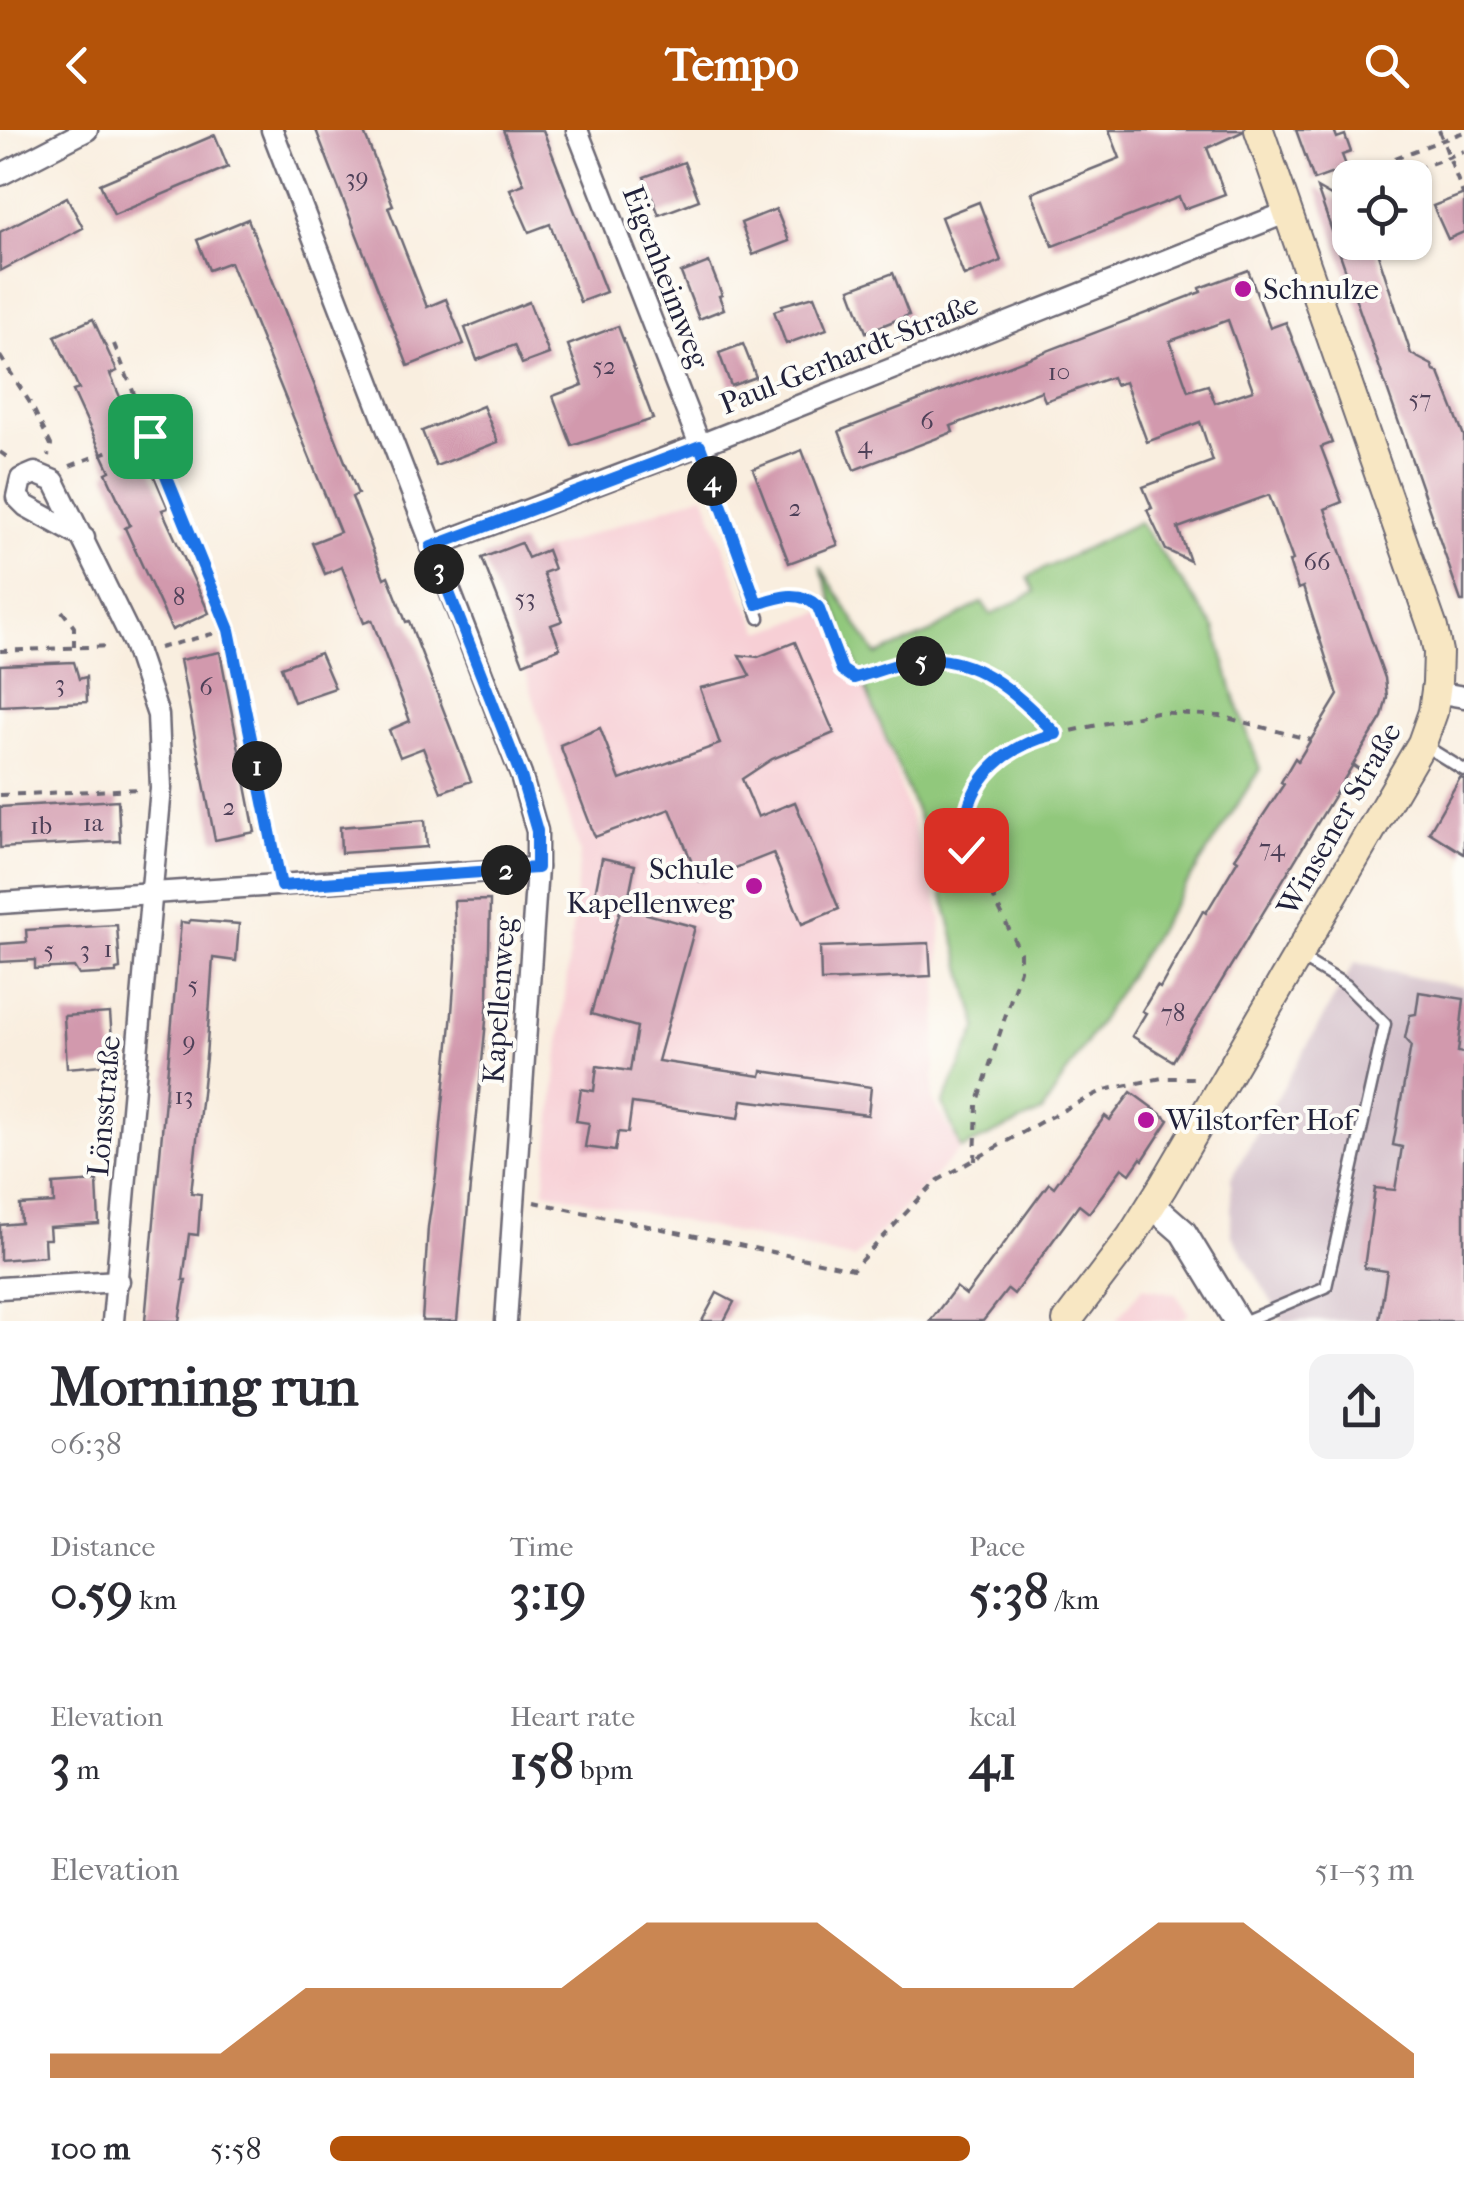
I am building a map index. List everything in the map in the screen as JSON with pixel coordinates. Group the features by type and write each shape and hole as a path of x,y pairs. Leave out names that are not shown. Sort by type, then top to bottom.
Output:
{"main road":[{"name":"Winsener Straße","path":"1067,1321 1131,1237 1224,1083 1422,743 1436,692 1438,652 1433,628 1259,130"}],"street":[{"path":"0,175 87,130"},
{"name":"Kapellenweg","path":"272,130 521,776 537,831 506,1321"},
{"name":"Eigenheimweg","path":"577,130 700,446"},
{"name":"Paul-Gerhardt-Straße","path":"431,547 700,446 1288,212"},
{"path":"45,476 27,475 21,479 17,497 84,538"},
{"name":"Lönsstraße","path":"45,476 54,481 134,644 158,716 161,788 113,1321"},
{"path":"1436,692 1464,697"},
{"path":"0,904 537,868"},
{"path":"1151,1204 1183,1232 1236,1321"},
{"path":"0,1288 119,1282"}],"lane":[{"path":"700,446 760,618"},
{"path":"1422,743 1464,770"},
{"path":"1245,1321 1326,1287 1385,1024 1346,986 1298,956"}],"path":[{"path":"1440,130 1463,194"},
{"path":"1394,158 1464,132"},
{"path":"1432,164 1464,151"},
{"path":"114,344 229,630 281,886"},
{"path":"0,356 51,445 45,476"},
{"path":"45,476 150,436"},
{"path":"757,604 790,596 811,601 818,607 842,670 848,676 854,678 910,661 959,664 1000,682 1056,734"},
{"path":"62,612 74,627 74,648"},
{"path":"0,651 134,644 157,649 229,630"},
{"path":"975,1161 977,1105 1020,970 1020,952 1008,924 966,850 967,813 980,778 994,762 1040,738 1156,712 1220,716 1311,740"},
{"path":"0,795 161,788"},
{"path":"516,1198 853,1270 936,1182 1104,1090 1179,1076 1224,1083"}],"shaded area":[{"name":"Schule Kapellenweg","path":"704,494 741,592 761,632 834,608 889,751 942,918 933,1101 961,1149 854,1259 544,1191 580,854 523,663 551,625 561,620 543,573 554,569 547,550"},
{"path":"1355,962 1464,986 1464,1321 1283,1321 1231,1233 1231,1178"},
{"path":"1143,1287 1176,1294 1189,1314 1179,1321 1116,1321"}],"green space":[{"path":"1139,522 1215,628 1260,769 1042,1112 961,1149 943,1104 978,1027 929,843 820,566 876,655 930,633 982,602 991,615 1035,592 1028,577"}],"building":[{"path":"316,130 363,130 427,307 446,299 464,344 408,366"},
{"path":"503,130 543,130 606,292 580,302 550,224 529,232 510,189 524,184"},
{"path":"1109,130 1242,132 1207,148 1225,194 1184,209 1179,197 1053,246 1032,193 1120,158"},
{"path":"1296,130 1334,130 1337,138 1345,135 1351,152 1342,155 1344,160 1332,160 1332,173 1314,180"},
{"path":"215,135 228,167 114,215 100,184"},
{"path":"684,162 699,200 659,215 644,177"},
{"path":"1317,188 1332,197 1332,231"},
{"path":"1464,194 1464,232 1448,239 1433,206"},
{"path":"67,197 83,228 0,271 0,232"},
{"path":"979,202 1001,261 964,276 941,217"},
{"path":"776,209 789,241 753,255 741,223"},
{"path":"248,219 358,494 352,497 384,578 388,576 406,622 409,621 471,781 441,792 423,748 400,757 389,730 410,721 372,620 364,623 342,567 325,574 312,543 340,532 230,262 209,270 197,240"},
{"path":"1342,260 1380,260 1411,354 1439,373 1464,436 1461,601"},
{"path":"709,262 724,309 699,319 681,273"},
{"path":"1248,270 1270,328 1286,322 1332,443 1321,447 1342,502 1325,509 1385,678 1387,697 1382,717 1173,1061 1132,1036 1146,1013 1142,1011 1157,986 1160,988 1203,911 1206,913 1238,860 1235,858 1284,784 1281,782 1295,758 1298,761 1338,695 1303,587 1298,589 1289,562 1293,560 1269,495 1178,528 1190,561 1166,550 1147,510 1152,508 1143,487 1213,461 1200,422 1147,442 1125,382 1115,385 1112,377 1045,401 1041,391 951,426 953,432 854,470 839,431 1201,292 1200,288","holes":["1228,320 1253,390 1215,403 1208,385 1188,391 1170,341"]},
{"path":"893,273 909,315 866,332 850,289"},
{"path":"814,296 827,329 786,344 774,311"},
{"path":"529,302 549,354 522,364 514,345 477,360 465,328"},
{"path":"93,319 117,371 110,374 168,508 162,510 209,613 172,630 125,528 130,525 73,391 79,389 55,336"},
{"path":"618,326 653,419 572,446 553,396 583,385 568,345"},
{"path":"743,344 756,377 731,386 719,353"},
{"path":"483,406 498,442 436,466 422,431"},
{"path":"802,450 838,545 789,563 753,469"},
{"path":"521,543 528,558 547,550 554,569 543,573 562,621 551,625 560,648 523,663 482,558"},
{"path":"795,642 834,733 772,759 742,779 758,817 795,802 839,909 802,924 773,853 700,882 670,809 595,837 560,745 600,728 620,780 720,744 700,688 750,676 739,655 758,657"},
{"path":"220,652 255,832 215,840 180,660"},
{"path":"320,653 335,688 294,702 281,667"},
{"path":"74,662 79,679 86,677 87,702 0,706 0,665"},
{"path":"1460,778 1464,779 1464,854 1429,832"},
{"path":"118,800 120,841 0,848 0,807"},
{"path":"425,820 427,847 341,853 340,827"},
{"path":"602,858 635,865 627,905 594,899"},
{"path":"490,900 488,1000 457,1321 422,1321 428,1227 452,1013 456,958 454,901"},
{"path":"621,907 695,927 658,1061 871,1087 868,1115 742,1100 739,1118 632,1103 628,1133 618,1132 615,1151 585,1147 589,1123 576,1121 581,1089 594,1091 597,1066 630,1071 637,1027 591,1014"},
{"path":"181,922 239,924 236,961 213,958 191,1193 201,1194 198,1235 189,1234 179,1321 145,1321"},
{"path":"117,925 120,969 116,973 79,975 74,967 35,969 35,960 0,962 0,944 27,942 26,930"},
{"path":"929,943 931,976 821,981 820,947"},
{"path":"1419,992 1464,999 1458,1052 1464,1053 1464,1321 1379,1321 1387,1271 1364,1268 1375,1188 1395,1190 1402,1147 1393,1145 1411,1045 1405,1038 1410,1015 1416,1014"},
{"path":"110,1013 114,1064 67,1068 64,1016"},
{"path":"1131,1092 1169,1120 1143,1160 1130,1174 1122,1168 1089,1213 1079,1205 1014,1294 1008,1289 983,1321 930,1321 956,1287 966,1295 1049,1183 1054,1187 1105,1116 1110,1120"},
{"path":"97,1181 99,1224 49,1227 50,1239 44,1239 45,1256 0,1260 0,1225 21,1223 20,1205 54,1203 53,1184"},
{"path":"717,1293 734,1302 724,1321 702,1321"}],"place":[{"name":"Schnulze","path":"1243,289"},
{"name":"Schule Kapellenweg","path":"754,886"},
{"name":"Wilstorfer Hof","path":"1146,1120"}],"route":[{"path":"150,436 229,630 281,886 537,868 537,831 521,776 431,547 700,446 757,604 790,596 811,601 818,607 842,670 848,676 854,678 910,661 959,664 1000,682 1056,734 1014,750 994,762 980,778 967,813 966,850"}]}
